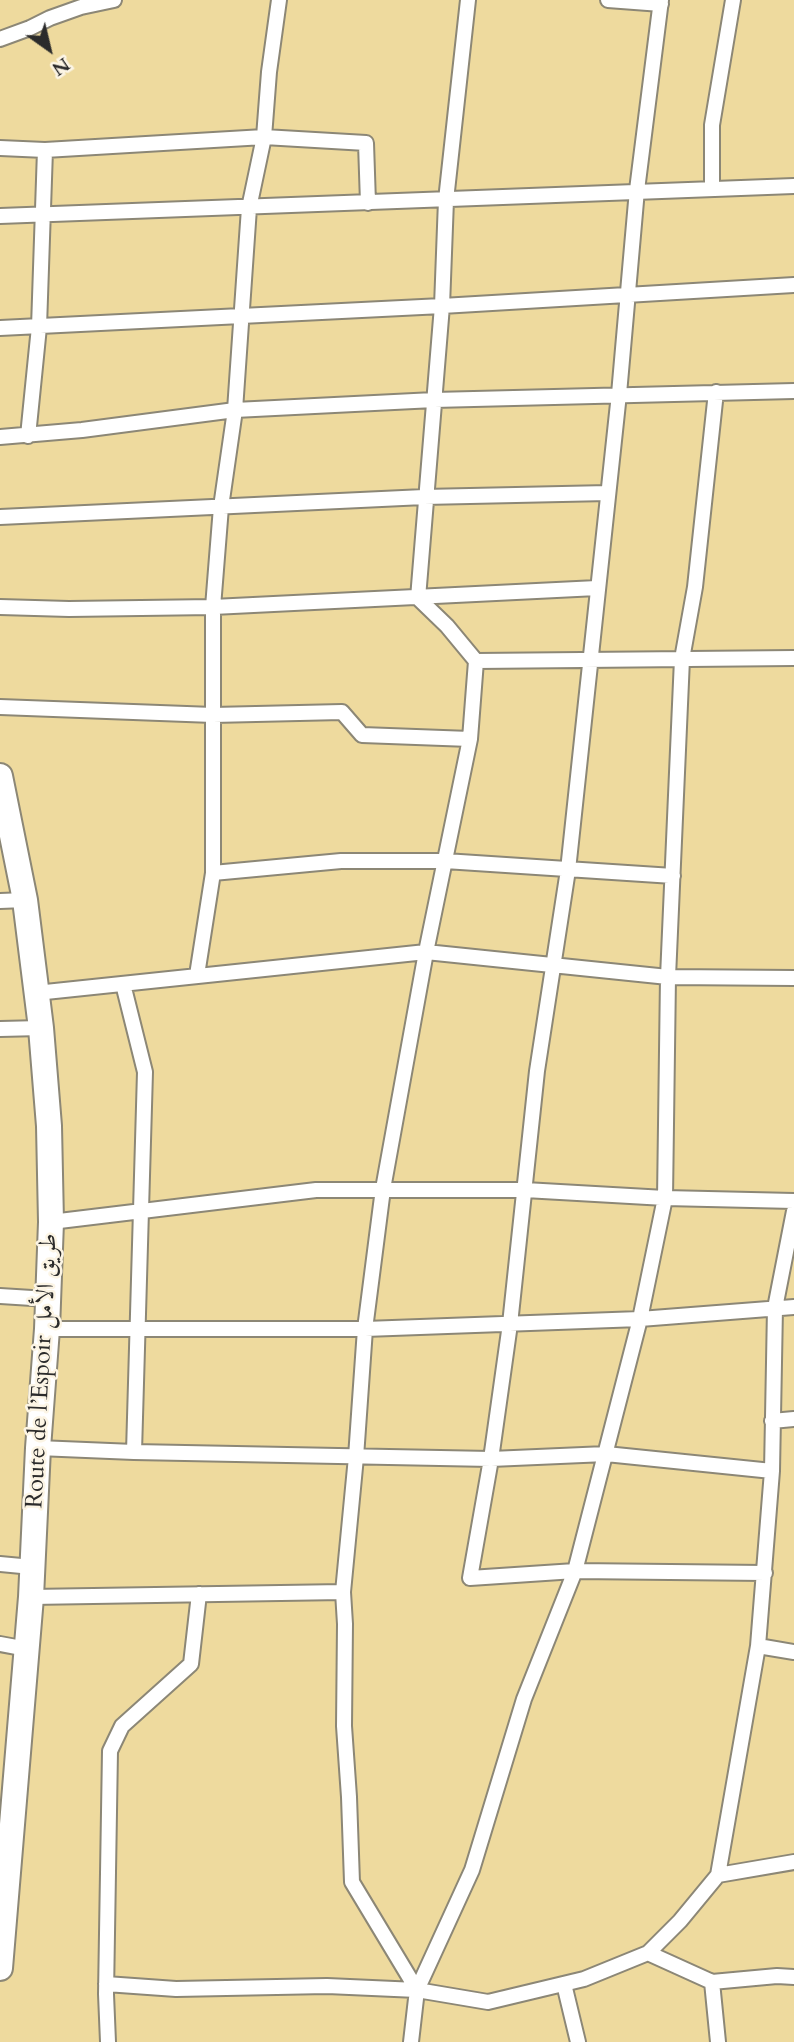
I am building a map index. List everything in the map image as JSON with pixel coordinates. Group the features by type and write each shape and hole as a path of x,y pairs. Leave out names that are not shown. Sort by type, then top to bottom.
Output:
{"highway":[{"name":"Route de l’Espoir طريق الأمل","path":"0,776 12,900 36,993 41,1028 49,1126 51,1222 31,1597 0,1968"}],"street":[{"path":"0,39 50,18 114,0"},
{"path":"197,975 213,873 213,607 221,507 235,410 249,208 264,137 269,72 279,0"},
{"path":"418,597 442,306 446,200 468,0"},
{"path":"608,0 661,2 637,191 619,394 568,870 537,1071 510,1324 491,1460 470,1578 575,1571 765,1573"},
{"path":"712,188 712,125 733,0"},
{"path":"0,148 45,150 264,137 366,143 368,203"},
{"path":"27,436 38,327 45,150"},
{"path":"0,216 794,186"},
{"path":"0,328 794,285"},
{"path":"0,437 235,410 434,400 794,391"},
{"path":"411,2042 417,1990 472,1870 524,1699 575,1571 640,1319 665,1198 668,977 682,659 695,587 716,393"},
{"path":"0,517 425,498 608,493"},
{"path":"0,607 213,607 597,588"},
{"path":"417,1990 352,1882 344,1726 343,1592 365,1329 383,1189 426,952 470,739 476,661 447,625 418,597"},
{"path":"476,661 794,658"},
{"path":"0,707 213,715 342,712 362,734 470,739"},
{"path":"213,873 341,861 445,861 673,876"},
{"path":"36,993 426,952 668,977 794,978"},
{"path":"123,984 145,1072 134,1452"},
{"path":"0,1029 41,1028"},
{"path":"51,1222 316,1190 525,1190 665,1198 794,1201"},
{"path":"106,1984 176,1989 327,1986 417,1990 488,2002 584,1979 648,1953 680,1921 718,1875 758,1646 772,1471 775,1308 794,1211"},
{"path":"0,1296 48,1299"},
{"path":"47,1329 365,1329 640,1319 794,1307"},
{"path":"772,1421 794,1419"},
{"path":"38,1448 491,1460 606,1454 772,1471"},
{"path":"0,1564 32,1567"},
{"path":"31,1597 343,1592"},
{"path":"108,2042 106,1984 110,1751 122,1726 191,1664 200,1594"},
{"path":"0,1644 27,1649"},
{"path":"758,1646 794,1652"},
{"path":"718,1875 794,1862"},
{"path":"648,1953 712,1982 794,1977"},
{"path":"712,1982 719,2042"},
{"path":"564,1984 578,2042"}],"sand":[{"path":"0,0 794,0 794,2042 0,2042"}]}
